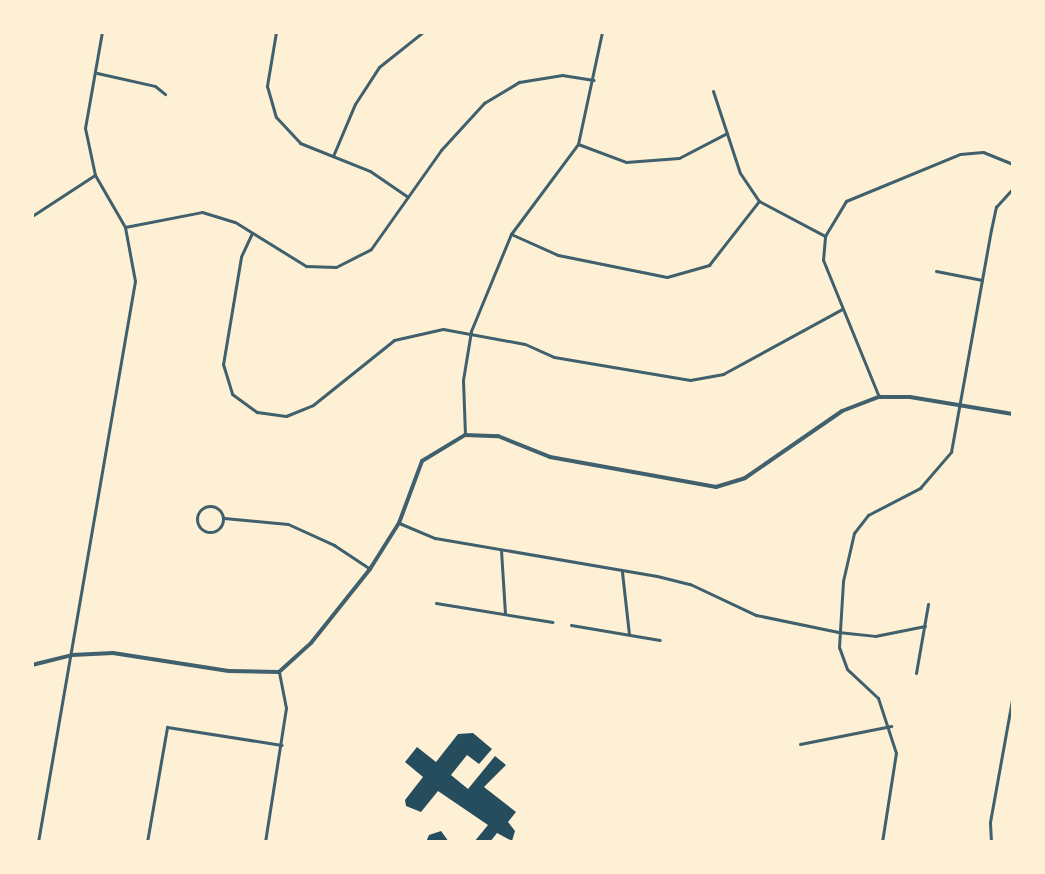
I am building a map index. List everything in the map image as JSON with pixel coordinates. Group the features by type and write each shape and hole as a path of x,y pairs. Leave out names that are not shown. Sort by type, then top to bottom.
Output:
{"street":[{"path":"38,842 135,281 125,227 95,175 85,128 102,32"},
{"path":"276,32 267,86 276,117 300,143 370,171 408,197"},
{"path":"333,156 355,104 379,67 423,32"},
{"path":"465,435 463,380 471,331 511,234 578,144 602,32"},
{"path":"95,72 155,86 165,94"},
{"path":"125,227 202,212 252,233 306,266 336,267 371,249 408,197 484,103 519,82 562,75 594,80"},
{"path":"713,91 740,173 759,201 825,236"},
{"path":"578,144 626,162 679,158 727,133"},
{"path":"879,397 823,260 825,236 846,201 960,154 983,152 1013,164"},
{"path":"32,216 95,175"},
{"path":"882,842 896,753 891,726 878,698 847,669 838,632 854,533 868,515 920,488 951,452 996,207 1013,188"},
{"path":"511,234 558,255 667,277 709,265 759,201"},
{"path":"252,233 241,257 223,364 232,394 257,412 286,416 313,405 394,340 443,329 471,331 554,357 690,380 723,374 842,309"},
{"path":"936,271 982,280"},
{"path":"32,665 72,655 113,653 229,671 279,672 311,643 370,569 399,523 422,461 465,435 498,436 550,457 716,487 745,478 842,411 879,397 1013,414"},
{"path":"224,518 214,532 205,531 197,521 209,506 224,518 288,524 334,545 370,569"},
{"path":"399,523 435,538 690,584 756,615 838,632 875,636 925,626"},
{"path":"501,550 505,614"},
{"path":"622,572 629,634"},
{"path":"436,603 552,622"},
{"path":"916,673 928,604"},
{"path":"571,625 660,640"},
{"path":"265,842 286,708 279,672"},
{"path":"991,842 1013,694"},
{"path":"800,744 891,726"},
{"path":"147,842 167,727 282,745"}],"building":[{"path":"473,733 492,749 479,764 467,755 451,775 468,789 495,756 506,765 484,787 516,812 508,822 515,831 512,841 497,833 490,842 474,842 488,825 438,791 421,812 406,806 405,800 423,777 405,762 417,747 436,762 458,734"},
{"path":"441,831 449,842 426,842 429,835"}]}
